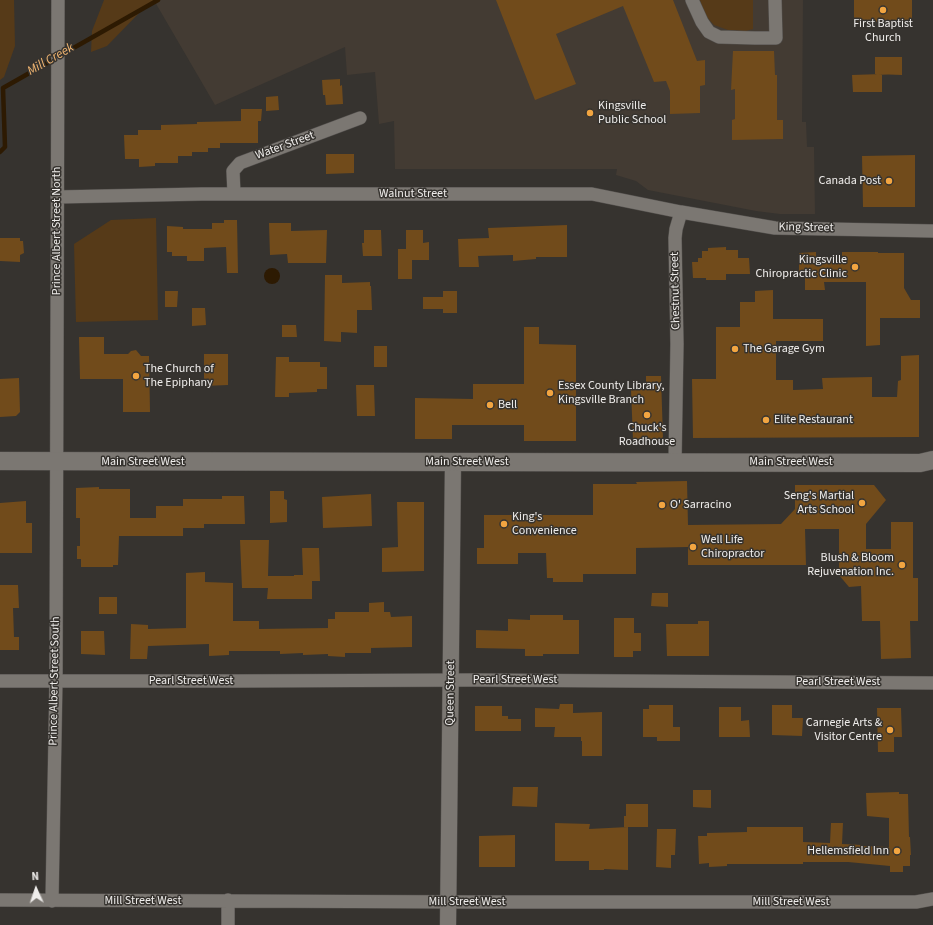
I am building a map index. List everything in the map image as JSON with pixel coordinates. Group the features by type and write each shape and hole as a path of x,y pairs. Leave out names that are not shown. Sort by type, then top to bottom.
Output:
{"main road":[{"name":"Main Street West","path":"0,461 920,463 933,460"}],"street":[{"name":"Prince Albert Street North","path":"56,462 58,0"},
{"path":"692,0 702,22 709,32 719,37 776,38 775,0"},
{"name":"Water Street","path":"234,194 233,171 240,164 360,118"},
{"name":"Walnut Street","path":"57,197 234,194 592,194 681,212"},
{"name":"King Street","path":"681,212 775,228 933,231"},
{"name":"Chestnut Street","path":"675,462 677,348 676,229 681,212"},
{"name":"Prince Albert Street South","path":"52,901 56,680 56,462"},
{"name":"Queen Street","path":"448,925 454,462"},
{"name":"Pearl Street West","path":"0,681 452,680 933,683"},
{"name":"Mill Street West","path":"0,900 916,902 933,899"},
{"path":"228,900 228,925"}],"shaded area":[{"path":"0,0 14,0 15,46 4,77 0,80"},
{"path":"104,0 160,0 141,11 107,46 91,52 92,31"},
{"name":"Kingsville Public School","path":"158,0 803,0 802,122 806,122 807,147 814,147 815,214 780,214 756,211 648,190 636,181 616,175 617,169 395,169 394,121 379,124 375,72 347,75 345,47 215,105 155,2"},
{"path":"700,0 753,0 753,29 746,31 728,30 714,25 705,15"},
{"path":"156,218 158,320 76,322 74,244 111,220"},
{"path":"269,268 275,268 280,273 278,282 275,284 269,284 264,279 264,273"}],"building":[{"path":"496,0 673,0 697,61 705,60 705,85 700,86 700,113 670,114 670,91 666,81 654,82 623,6 556,34 576,84 535,100"},
{"name":"First Baptist Church","path":"854,0 912,0 912,21 854,22"},
{"path":"733,51 774,51 775,75 777,75 777,120 783,120 783,139 732,140 732,120 735,119 735,89 731,90"},
{"path":"875,57 902,57 902,75 875,74"},
{"path":"882,74 882,92 853,92 852,75"},
{"path":"340,79 340,86 342,85 343,104 326,105 325,95 323,95 322,80"},
{"path":"278,96 279,110 266,111 266,97"},
{"path":"241,109 262,109 261,121 258,121 258,143 220,143 220,148 208,148 208,152 192,152 192,156 178,156 178,163 155,163 155,166 139,167 139,159 125,159 124,135 138,135 138,130 161,130 161,125 241,121"},
{"path":"326,154 354,154 354,173 326,174"},
{"name":"Canada Post","path":"915,155 915,207 863,207 862,156"},
{"path":"224,220 237,220 238,273 227,273 226,247 204,248 204,261 187,261 187,256 172,256 172,252 167,252 167,226 183,227 183,229 212,229 212,223 224,223"},
{"path":"269,223 291,223 291,231 327,230 326,263 288,263 287,254 270,255"},
{"path":"567,225 567,257 536,257 536,259 513,261 513,255 478,256 479,267 459,267 458,239 489,238 488,228"},
{"path":"364,230 381,230 382,256 363,256 362,243 364,243"},
{"path":"406,230 423,230 423,243 429,242 429,260 412,260 412,279 398,279 398,249 406,249"},
{"path":"0,238 20,238 20,241 23,241 24,253 20,255 20,262 0,261"},
{"path":"726,247 726,250 738,250 738,258 749,258 750,274 726,274 726,280 706,280 706,278 693,278 692,262 698,262 698,258 702,258 702,251 708,251 708,248"},
{"path":"816,252 816,261 842,261 842,252 904,253 904,288 911,300 920,300 920,318 880,318 880,345 866,346 866,282 824,282 825,290 805,290 805,273 799,273 799,253"},
{"path":"325,275 342,275 342,283 370,282 371,286 372,310 357,310 357,333 341,332 341,342 324,341"},
{"path":"773,290 773,319 823,319 823,341 776,341 776,380 793,380 793,390 823,389 822,378 872,377 872,397 897,397 898,381 901,380 901,356 919,355 919,437 693,438 692,379 716,379 716,327 740,327 740,302 755,302 755,291"},
{"path":"165,291 178,291 177,307 165,307"},
{"path":"443,291 457,291 457,313 443,313 443,309 423,309 423,297 443,297"},
{"path":"192,308 205,308 206,325 192,326"},
{"path":"282,325 296,325 297,337 282,337"},
{"path":"524,327 539,327 539,344 576,345 576,441 524,441 524,425 452,425 452,439 415,439 415,398 473,399 473,384 524,384"},
{"name":"The Church of The Epiphany","path":"79,337 104,337 104,354 128,354 131,351 136,350 141,356 149,356 150,412 123,412 123,379 80,379"},
{"path":"374,346 387,346 387,367 374,367"},
{"path":"204,354 228,354 228,385 204,386"},
{"path":"276,357 289,357 289,362 320,362 320,367 327,367 327,389 317,389 317,392 289,393 289,397 275,397"},
{"name":"Chuck's Roadhouse","path":"646,376 661,376 663,439 633,440 631,390 646,389"},
{"path":"19,378 20,412 16,416 0,417 0,379"},
{"path":"356,385 374,385 375,416 357,416"},
{"path":"687,481 688,525 781,524 795,509 795,485 874,485 886,500 866,524 866,549 891,549 891,522 913,522 913,578 918,578 918,621 910,621 911,658 881,659 880,621 862,621 861,586 849,587 839,575 839,529 805,529 806,565 688,565 688,547 636,548 636,574 583,574 583,582 553,582 553,578 547,578 546,553 518,553 518,564 477,564 477,548 484,548 484,515 593,515 593,484 637,484 636,482"},
{"path":"99,487 99,489 130,489 130,518 156,518 156,506 183,506 183,499 222,499 222,496 244,496 245,524 204,524 204,528 183,528 183,536 119,536 118,565 113,565 113,567 81,567 81,559 77,559 77,546 80,546 80,518 76,518 76,488"},
{"path":"270,491 284,491 284,499 287,500 287,522 270,523"},
{"path":"371,494 372,526 323,528 322,497"},
{"path":"26,501 26,523 32,523 32,553 0,553 0,503"},
{"path":"397,502 424,502 424,571 382,572 382,548 398,547"},
{"path":"240,540 269,540 268,576 303,575 302,548 319,548 320,581 312,581 312,599 267,599 268,588 242,588"},
{"path":"205,572 205,582 233,583 233,621 259,621 259,629 328,628 328,619 335,619 335,612 369,612 369,603 384,602 384,612 390,612 391,617 412,616 412,647 371,648 371,653 345,653 345,657 328,656 328,654 280,654 280,651 229,651 229,655 209,656 209,644 148,646 147,659 130,659 131,624 148,625 148,629 186,628 186,573"},
{"path":"0,585 18,585 19,608 13,608 14,637 19,637 19,650 0,650"},
{"path":"652,593 668,593 668,607 651,606"},
{"path":"99,597 117,597 117,614 99,614"},
{"path":"530,615 563,615 563,620 579,620 579,654 543,654 543,656 525,656 525,649 476,648 476,630 508,631 508,619 530,620"},
{"path":"614,618 634,618 634,633 641,633 641,651 633,651 633,657 614,657"},
{"path":"698,621 709,621 709,656 667,656 666,624 698,624"},
{"path":"81,631 104,631 105,655 81,654"},
{"path":"560,704 573,704 573,713 602,712 602,756 582,756 581,737 554,737 555,727 535,727 535,708 559,709"},
{"path":"649,705 673,705 673,727 680,727 680,741 657,741 657,737 643,737 643,709 649,709"},
{"path":"772,705 792,705 792,718 803,718 802,736 772,735"},
{"path":"475,706 502,706 502,716 508,716 508,719 521,719 521,731 475,731"},
{"path":"719,707 741,707 741,721 749,720 750,737 719,737"},
{"name":"Carnegie Arts & Visitor Centre","path":"877,708 901,708 902,737 894,737 894,752 878,752"},
{"path":"513,787 538,787 537,807 512,806"},
{"path":"693,790 711,790 711,808 693,807"},
{"path":"899,792 899,794 908,794 911,855 910,866 903,866 903,872 890,872 890,866 848,862 803,862 803,864 727,864 727,866 709,867 709,863 699,864 698,836 707,836 707,833 747,832 747,827 803,827 803,842 830,843 831,823 843,823 842,844 889,847 889,818 867,816 866,793"},
{"path":"626,804 648,804 648,827 624,827"},
{"path":"555,823 590,824 589,829 628,827 628,870 589,870 589,861 555,861"},
{"path":"657,829 676,829 675,855 671,855 671,868 656,867"},
{"path":"515,835 515,867 479,867 479,836"}],"waterway":[{"name":"Mill Creek","path":"0,152 5,147 3,88 158,0"}],"place":[{"name":"First Baptist Church","path":"883,10"},
{"name":"Kingsville Public School","path":"590,113"},
{"name":"Canada Post","path":"889,181"},
{"name":"Kingsville Chiropractic Clinic","path":"855,267"},
{"name":"The Garage Gym","path":"735,349"},
{"name":"The Church of The Epiphany","path":"136,376"},
{"name":"Essex County Library, Kingsville Branch","path":"550,393"},
{"name":"Bell","path":"490,405"},
{"name":"Chuck's Roadhouse","path":"647,415"},
{"name":"Elite Restaurant","path":"766,420"},
{"name":"Seng's Martial Arts School","path":"862,503"},
{"name":"O' Sarracino","path":"662,505"},
{"name":"King's Convenience","path":"504,524"},
{"name":"Well Life Chiropractor","path":"693,547"},
{"name":"Blush & Bloom Rejuvenation Inc.","path":"902,565"},
{"name":"Carnegie Arts & Visitor Centre","path":"890,730"},
{"name":"Hellemsfield Inn","path":"897,851"}]}
